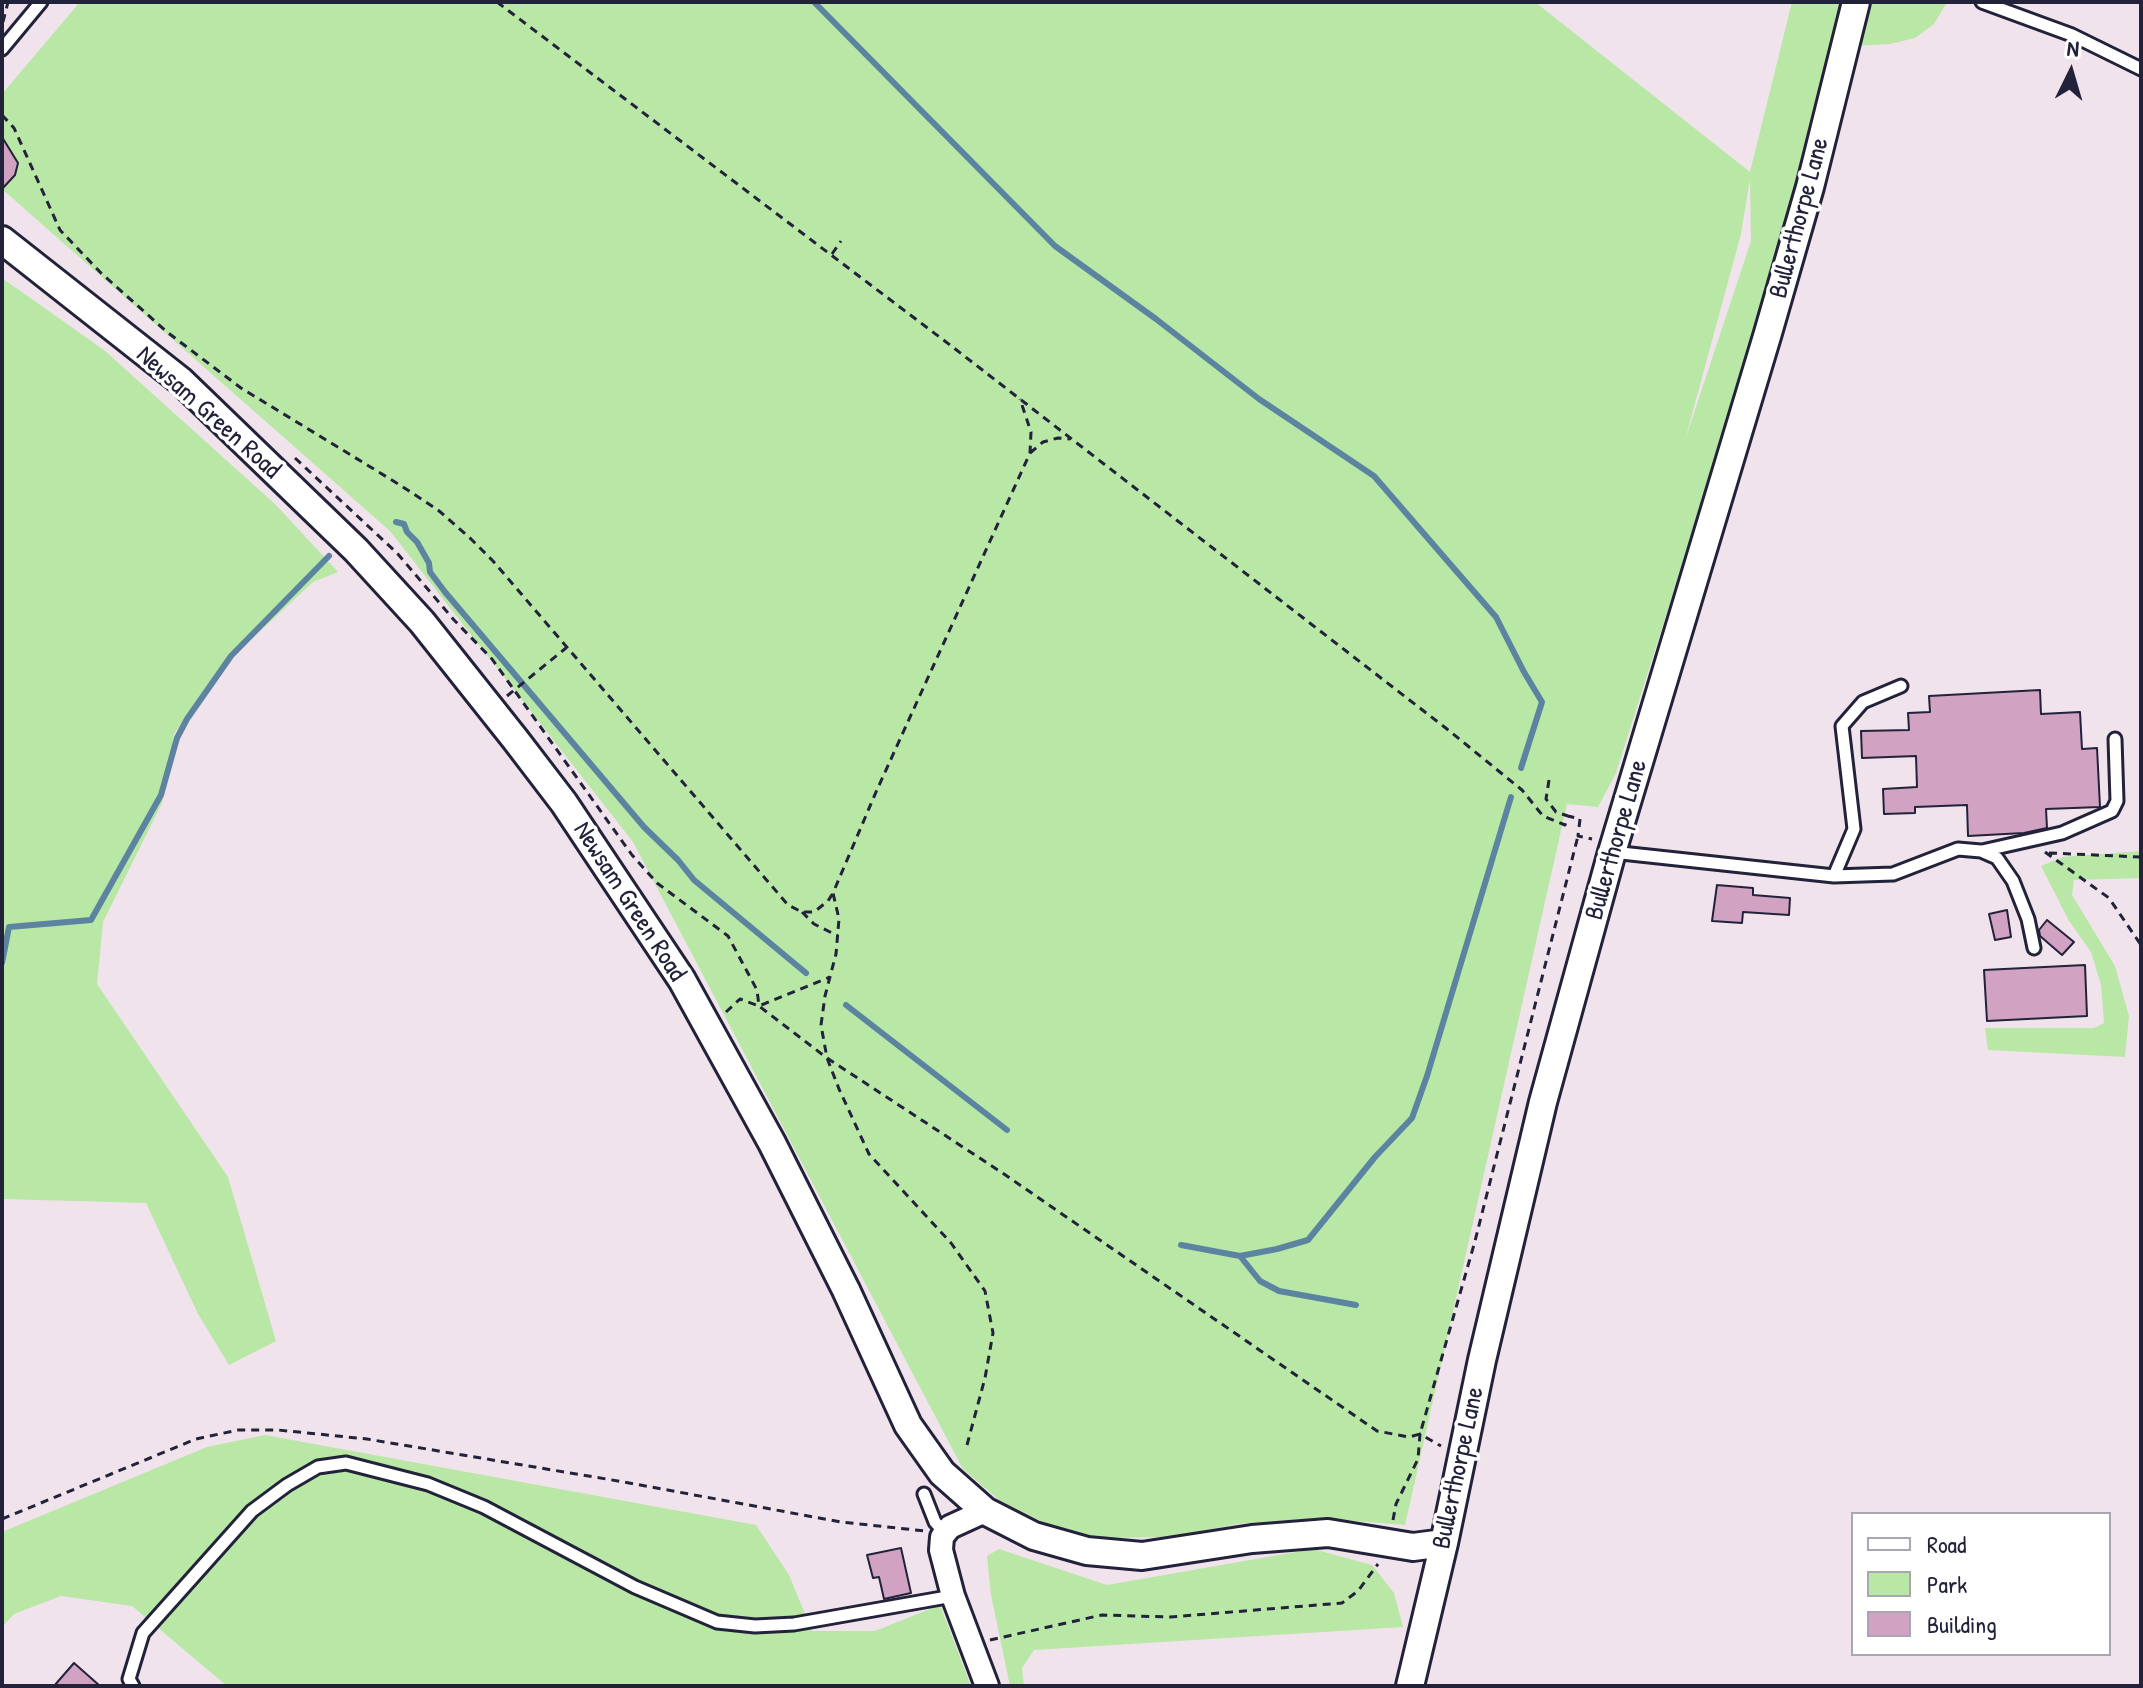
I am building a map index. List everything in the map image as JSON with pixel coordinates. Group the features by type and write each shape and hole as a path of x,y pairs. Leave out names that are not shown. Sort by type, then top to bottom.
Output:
{"street":[{"name":"Bullerthorpe Lane","path":"1410,1686 1543,1102 1613,848 1810,187 1856,2"},
{"name":"Newsam Green Road","path":"2,240 181,381 356,550 422,622 564,803 682,980 772,1143 833,1263 908,1425 942,1473 985,1511 1034,1536 1087,1551 1142,1556 1252,1539 1328,1533 1413,1547 1444,1543"},
{"path":"985,1511 950,1527 945,1533 941,1550 953,1596 987,1686"}],"lane":[{"path":"2,49 41,2"},
{"path":"1982,2 2072,35 2141,69"},
{"path":"1834,876 1854,829 1842,726 1863,702 1901,686"},
{"path":"1613,848 1834,876 1893,874 1958,849 1981,851 2062,833 2112,811 2117,801 2115,739"},
{"path":"1981,851 1997,858 2013,881 2028,919 2034,948"},
{"path":"133,1686 129,1679 143,1633 252,1511 318,1467 346,1463 428,1484 484,1507 635,1587 717,1622 755,1626 794,1624 953,1596"},
{"path":"924,1494 935,1522 945,1533"}],"path":[{"path":"2,28 8,2"},
{"path":"497,2 1020,399 1447,729 1522,790 1543,816 1565,825 1568,816"},
{"path":"2,115 14,128 60,230 101,273 167,332 241,388 438,510 493,561 788,905 802,912 814,924 838,936"},
{"path":"831,256 841,241"},
{"path":"802,912 814,912 833,893 1030,453 1031,432 1020,399"},
{"path":"1030,453 1043,442 1058,438 1072,440"},
{"path":"294,457 397,553 492,659 632,855 657,883 728,936 757,990 759,1006"},
{"path":"514,690 567,647"},
{"path":"971,1644 1102,1615 1170,1617 1342,1603 1371,1577 1389,1544 1396,1504 1418,1459 1420,1434 1475,1241 1578,836 1580,819 1556,812 1546,799 1549,780"},
{"path":"1578,836 1613,848"},
{"path":"2141,857 2045,852 2109,898 2141,945"},
{"path":"833,893 839,919 838,936 821,1025 827,1058 869,1154 951,1243 985,1291 993,1333 967,1445"},
{"path":"759,1006 830,977"},
{"path":"709,1030 740,999 759,1006 827,1058 1004,1174 1377,1431 1409,1437 1420,1434"},
{"path":"2,1519 196,1439 238,1430 278,1430 367,1439 841,1522 945,1533"}],"green space":[{"path":"80,2 1535,2 1750,172 1792,2 1842,2 1790,208 1722,439 1616,773 1598,807 1567,804 1405,1525 1319,1518 1237,1524 1171,1537 1100,1538 1045,1523 999,1500 963,1469 633,842 390,531 2,189 2,94","holes":["1750,179 1751,241 1685,440 1741,234"]},
{"path":"1866,2 1947,2 1934,24 1915,38 1890,44 1852,46"},
{"path":"2,278 104,350 276,505 338,572 313,582 217,671 174,734 162,803 103,922 97,984 228,1177 276,1341 229,1365 198,1314 146,1203 2,1199"},
{"path":"2141,851 2141,878 2074,880 2072,895 2115,966 2129,1016 2125,1057 1988,1050 1985,1028 2094,1028 2104,1023 2101,985 2091,952 2069,921 2041,866 2063,857"},
{"path":"265,1435 756,1525 789,1575 812,1631 875,1631 940,1605 971,1686 227,1686 132,1606 61,1596 14,1614 2,1627 2,1532 207,1447"},
{"path":"999,1549 1107,1585 1313,1549 1372,1565 1394,1593 1403,1627 1034,1650 1022,1668 1024,1686 1010,1686 991,1595 987,1556"}],"building":[{"path":"2,137 18,163 15,175 2,189"},
{"path":"2040,690 2041,714 2080,712 2082,749 2097,748 2100,807 2046,809 2047,828 2024,833 1968,836 1967,805 1915,807 1915,813 1884,814 1883,789 1917,787 1916,756 1862,758 1861,731 1909,730 1908,713 1930,712 1929,696"},
{"path":"1717,885 1753,888 1753,895 1790,898 1789,915 1743,912 1742,923 1712,921"},
{"path":"2007,910 2011,937 1995,940 1989,914"},
{"path":"2047,920 2074,942 2062,955 2040,936 2039,930"},
{"path":"2085,965 2087,1016 1987,1021 1984,970"},
{"path":"901,1548 911,1593 884,1599 879,1577 873,1578 867,1555"},
{"path":"74,1663 100,1686 54,1686"}],"waterway":[{"path":"814,2 1055,246 1259,399 1374,476 1496,617 1542,702 1521,768"},
{"path":"396,522 404,524 417,542 429,563 430,572 445,592 644,827 694,880 806,973"},
{"path":"2,963 9,927 91,920 161,795 177,738 187,719 231,656 329,556"},
{"path":"1181,1245 1240,1256 1308,1240 1375,1157 1412,1118 1511,797"},
{"path":"846,1005 1007,1130"},
{"path":"1240,1256 1260,1281 1279,1291 1356,1305"}]}
